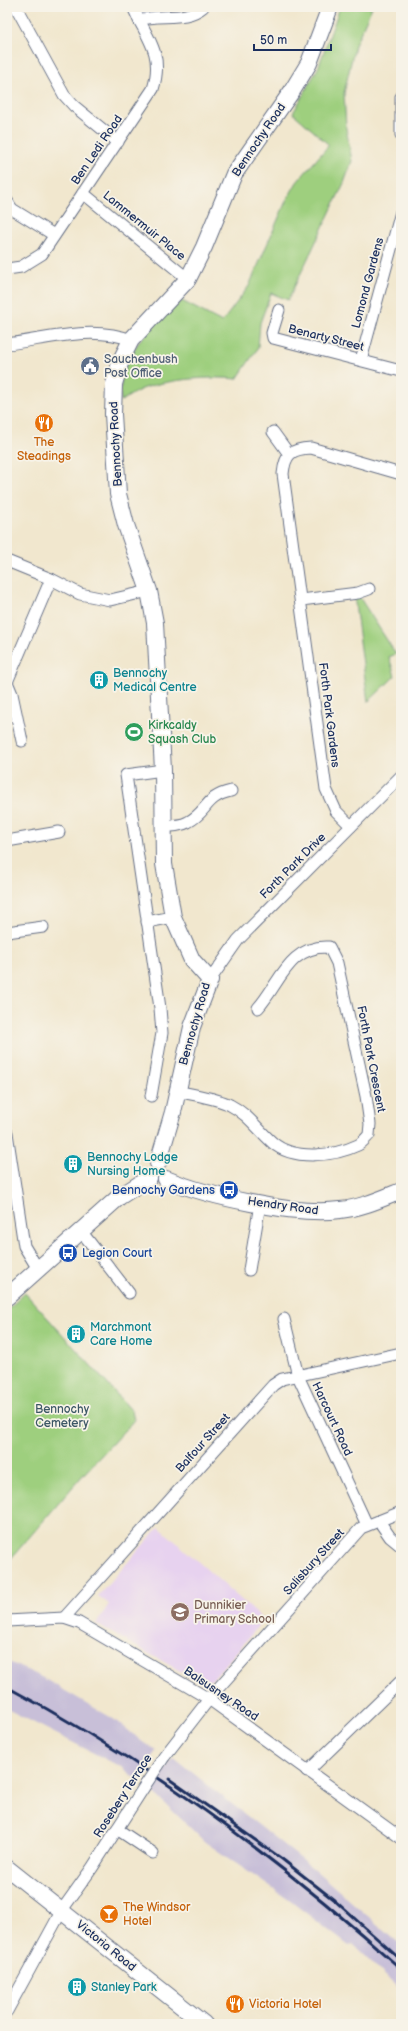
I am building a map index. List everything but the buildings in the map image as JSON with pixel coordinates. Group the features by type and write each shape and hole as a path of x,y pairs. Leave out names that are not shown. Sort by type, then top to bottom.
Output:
{"street":[{"path":"16,7 64,95 96,125 118,142"},
{"name":"Ben Ledi Road","path":"7,269 21,267 42,254 153,89 157,76 157,60 154,45 133,7"},
{"path":"139,20 150,16 182,16 203,7"},
{"name":"Bennochy Road","path":"158,1162 177,1092 192,1027 210,980 192,960 173,917 164,864 163,770 155,623 149,591 126,524 118,494 112,414 114,384 121,360 131,340 188,279 204,247 234,174 245,156 292,91 306,68 330,7"},
{"path":"401,97 401,135"},
{"name":"Lammermuir Place","path":"83,193 188,279"},
{"path":"7,201 12,209 54,235"},
{"name":"Lomond Gardens","path":"361,360 401,212"},
{"name":"Benarty Street","path":"279,310 272,333 273,338 361,360 401,372"},
{"path":"7,344 100,332 116,334 131,340"},
{"path":"273,432 289,454 300,448 311,448 401,474"},
{"name":"Forth Park Gardens","path":"289,454 284,462 283,474 326,789 336,811 352,826"},
{"path":"7,560 51,579 80,594 110,600 149,591"},
{"path":"22,741 12,694 7,682 51,579"},
{"path":"301,600 358,593 369,589"},
{"path":"151,1096 162,1033 160,1008 126,775 163,770"},
{"name":"Forth Park Drive","path":"210,980 238,940 401,776"},
{"path":"164,826 178,826 189,822 215,796 231,791"},
{"path":"7,841 59,832"},
{"path":"147,922 173,917"},
{"path":"7,932 43,927"},
{"name":"Forth Park Crescent","path":"177,1092 230,1104 244,1114 275,1145 297,1154 316,1156 339,1151 359,1144 369,1135 370,1124 363,1080 337,963 329,947 321,946 300,953 277,981 270,995 258,1008"},
{"path":"7,1133 24,1246 38,1269"},
{"path":"158,1162 166,1167 168,1173 166,1179 157,1183 149,1178 147,1172 150,1166 158,1162"},
{"path":"7,1297 119,1197 149,1178"},
{"name":"Hendry Road","path":"166,1179 185,1187 260,1204 305,1210 340,1210 370,1203 401,1191"},
{"path":"249,1270 260,1204"},
{"path":"81,1231 129,1293"},
{"name":"Harcourt Road","path":"284,1319 298,1376 364,1527"},
{"name":"Balfour Street","path":"64,1618 273,1385 282,1379 401,1353"},
{"name":"Salisbury Street","path":"209,1699 364,1527 401,1512"},
{"path":"379,1521 390,1537 401,1546"},
{"name":"Balsusney Road","path":"7,1621 64,1618 79,1623 209,1699 307,1772 401,1838"},
{"path":"307,1772 401,1681"},
{"name":"Rosebery Terrace","path":"7,2011 62,1910 92,1868 164,1757 209,1699"},
{"path":"117,1829 153,1853"},
{"name":"Victoria Road","path":"7,1868 62,1910 197,2022"}],"shaded area":[{"name":"Dunnikier Primary School","path":"159,1527 264,1620 214,1678 206,1682 198,1681 96,1624 109,1604 98,1596"},
{"path":"7,1661 43,1678 112,1718 156,1751 137,1779 123,1768 7,1709"},
{"path":"174,1758 315,1870 401,1945 401,1991 353,1944 349,1946 289,1900 205,1842 150,1789"}],"green space":[{"path":"340,7 372,7 355,45 344,93 346,128 352,161 344,183 288,300 271,293 260,323 258,348 237,379 203,378 164,383 142,389 121,401 121,385 124,371 130,357 147,332 170,310 182,301 222,322 249,286 286,201 297,182 329,145 293,113 318,68"},
{"path":"358,595 396,654 389,657 395,676 368,702 354,596"},
{"name":"Bennochy Cemetery","path":"25,1293 132,1411 134,1420 83,1475 7,1563 7,1310"}],"railway":[{"path":"7,1687 112,1748 213,1816 309,1890 401,1969"},
{"path":"169,1779 282,1859 334,1900 401,1960"}],"place":[{"name":"Sauchenbush Post Office","path":"90,366"},
{"name":"The Steadings","path":"44,423"},
{"name":"Bennochy Medical Centre","path":"99,680"},
{"name":"Kirkcaldy Squash Club","path":"134,732"},
{"name":"Bennochy Lodge Nursing Home","path":"73,1164"},
{"name":"Bennochy Gardens","path":"229,1190"},
{"name":"Legion Court","path":"68,1253"},
{"name":"Marchmont Care Home","path":"76,1334"},
{"name":"Dunnikier Primary School","path":"180,1612"},
{"name":"The Windsor Hotel","path":"109,1914"},
{"name":"Stanley Park","path":"77,1987"},
{"name":"Victoria Hotel","path":"235,2004"}]}
